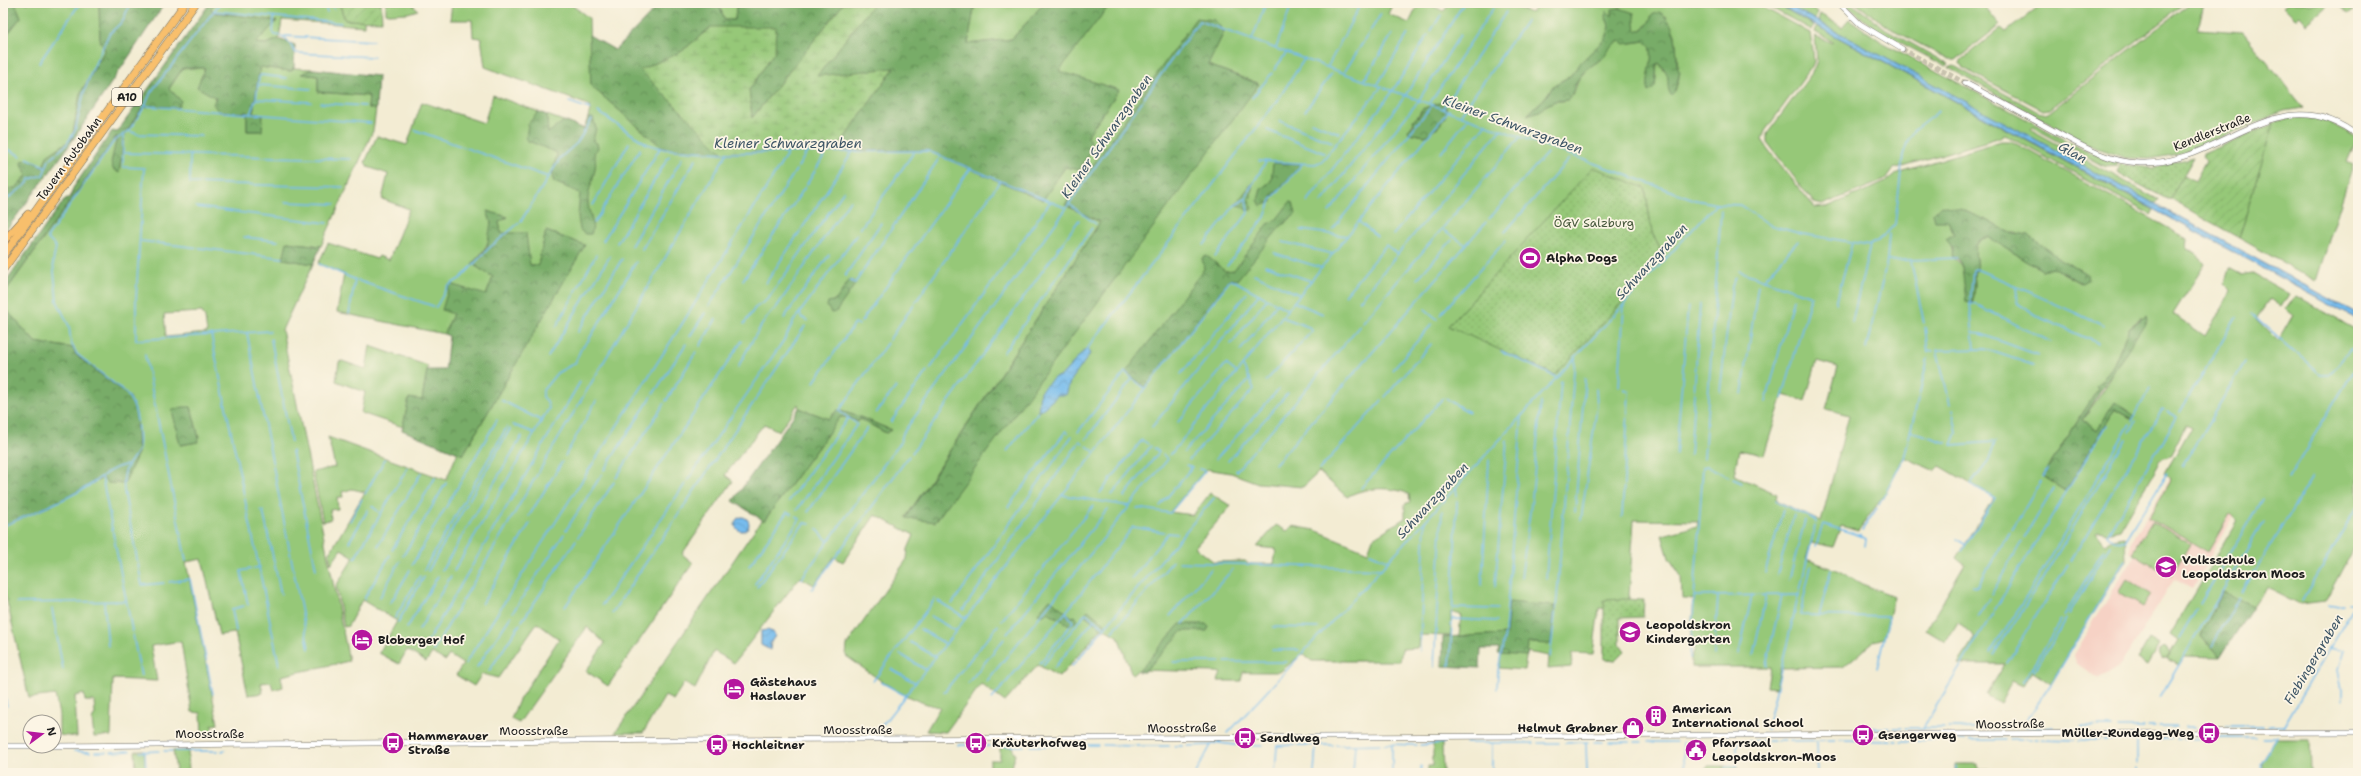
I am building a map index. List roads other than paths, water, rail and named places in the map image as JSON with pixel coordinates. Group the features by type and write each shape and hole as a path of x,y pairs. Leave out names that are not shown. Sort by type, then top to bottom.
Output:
{"highway":[{"name":"Tauern Autobahn","path":"3,256 185,3"},
{"name":"Tauern Autobahn","path":"3,270 196,3"},
{"path":"3,242 37,202 43,200"}],"street":[{"path":"1839,3 1860,24 1902,49"},
{"name":"Kendlerstraße","path":"1965,83 2090,150 2125,162 2152,163 2178,158 2269,120 2292,114 2308,114 2330,118 2342,124 2358,136"},
{"name":"Moosstraße","path":"62,746 678,740 2358,732"},
{"path":"3,746 22,746"}],"water":[{"path":"1775,3 1784,3 2358,314 2358,320"},
{"path":"1087,348 1090,354 1070,382 1066,395 1058,395 1038,413 1040,391 1055,377 1061,376"},
{"path":"742,517 747,519 749,524 747,529 742,531 737,529 735,524 737,519"},
{"path":"767,630 773,632 775,636 771,642 770,650 761,645 761,631"}],"waterway":[{"path":"39,63 80,3"},
{"path":"3,202 27,184 30,179 43,175 49,160 66,145 75,131 84,92 92,70 109,34 123,21 130,3"},
{"path":"164,583 142,585 124,491 125,472 139,449 136,412 126,393 77,354 71,343 69,326 57,301 53,262 56,247 47,238 114,141 129,131 145,106 151,92 220,3"},
{"path":"324,3 327,12"},
{"path":"332,3 334,9"},
{"path":"1233,7 1235,3"},
{"path":"1252,40 1266,3"},
{"path":"1276,48 1292,3"},
{"path":"1328,66 1361,3"},
{"path":"1321,203 1403,99 1464,3"},
{"path":"1430,103 1494,7"},
{"path":"214,11 341,23"},
{"path":"1443,108 1506,12"},
{"path":"1345,71 1381,14"},
{"path":"1431,31 1441,15"},
{"path":"274,17 273,33 286,39 296,53 374,57"},
{"name":"Kleiner Schwarzgraben","path":"598,112 647,144 664,149 723,153 928,151 1066,208 1199,21 1696,200 1716,204"},
{"path":"1461,114 1526,21"},
{"path":"1365,79 1393,33"},
{"path":"1378,84 1408,34"},
{"path":"1307,202 1390,95 1428,35"},
{"path":"1329,212 1417,103 1460,35"},
{"path":"285,36 373,41"},
{"path":"1274,70 1287,52"},
{"name":"Kleiner Schwarzgraben","path":"1087,349 1277,101 1305,58"},
{"path":"1252,98 1272,73"},
{"path":"1305,111 1332,73"},
{"path":"250,114 256,99 259,77 261,75 287,78"},
{"path":"259,85 311,89"},
{"path":"1259,161 1315,164 1322,161 1382,86"},
{"path":"257,99 311,102"},
{"name":"Kleiner Schwarzgraben","path":"569,102 590,109"},
{"path":"320,103 365,106"},
{"path":"1333,229 1433,104"},
{"path":"146,106 371,123"},
{"path":"1170,455 1449,110"},
{"name":"Schwarzgraben","path":"1228,733 1381,569 1716,204 1740,205 1770,225 1802,234 1870,245 1884,236 1895,224 1903,155 1908,140 1913,131 1939,111"},
{"path":"1441,153 1468,118"},
{"path":"521,221 561,157 577,143 592,119"},
{"path":"1280,121 1332,142"},
{"path":"1311,122 1339,133"},
{"path":"1393,235 1486,124"},
{"path":"415,130 548,177"},
{"path":"1267,130 1324,153"},
{"path":"1359,301 1500,130"},
{"path":"129,131 137,134 202,136"},
{"path":"123,134 123,167 144,168 136,299 136,340 270,331"},
{"path":"1256,448 1520,137"},
{"path":"593,205 629,143"},
{"path":"3,147 21,156"},
{"path":"603,241 660,148"},
{"path":"594,223 640,149"},
{"path":"807,184 827,151"},
{"path":"766,283 853,151"},
{"path":"798,167 807,152"},
{"path":"860,229 914,152"},
{"path":"123,153 350,159"},
{"path":"433,651 727,153"},
{"path":"465,664 682,324 786,156 786,153"},
{"path":"1489,219 1547,153"},
{"path":"190,155 190,183 343,187"},
{"path":"617,243 669,156"},
{"path":"849,280 855,283 940,157"},
{"path":"27,158 46,167"},
{"path":"631,246 682,158"},
{"path":"642,249 696,159"},
{"path":"1505,232 1569,159"},
{"path":"1215,257 1248,213 1246,199 1249,190 1266,162"},
{"path":"1227,266 1265,217 1271,200 1302,164"},
{"path":"861,322 970,169"},
{"path":"709,306 796,170"},
{"path":"889,340 1000,181"},
{"path":"743,280 805,187"},
{"path":"744,324 755,308 768,299 844,191"},
{"path":"1204,245 1234,206 1245,199"},
{"path":"738,367 766,318 776,308 850,200"},
{"path":"285,202 335,204"},
{"path":"930,369 1050,202"},
{"path":"1069,204 1096,224"},
{"path":"196,207 327,223"},
{"path":"801,579 901,441 903,433 1066,209"},
{"path":"1704,458 1721,210"},
{"path":"912,453 1079,220"},
{"path":"1359,222 1377,236"},
{"path":"1275,464 1486,222"},
{"path":"319,264 356,280 436,307 448,286 461,278 488,249 519,223"},
{"path":"845,276 881,223"},
{"path":"1003,353 1092,228"},
{"path":"1442,229 1466,245"},
{"path":"1300,230 1347,236"},
{"path":"602,605 786,337 793,322 857,234"},
{"path":"1866,349 1887,261 1889,234"},
{"path":"244,237 278,241"},
{"path":"1417,279 1452,240"},
{"path":"1440,315 1506,240"},
{"path":"141,241 283,258"},
{"path":"1764,280 1798,241"},
{"path":"1283,242 1333,254"},
{"path":"1836,303 1852,243"},
{"path":"1345,295 1386,245 1397,254"},
{"path":"1852,322 1870,245"},
{"path":"1274,253 1322,268"},
{"path":"556,327 596,255"},
{"path":"784,318 829,255"},
{"path":"548,357 610,256"},
{"path":"1887,261 1957,258"},
{"path":"578,332 622,259"},
{"path":"1911,261 1924,323"},
{"path":"454,571 549,408 547,401 543,397 543,390 557,373 575,363 581,349 588,341 636,262"},
{"path":"1265,265 1311,281"},
{"path":"1974,349 1970,304 1973,270 1976,269 2016,286 2018,303 2041,318 2097,343"},
{"path":"1739,271 1811,296 1782,399"},
{"path":"1254,274 1300,295"},
{"path":"1720,392 1732,286 1736,277"},
{"path":"876,733 1231,279 1288,310"},
{"path":"349,314 355,280"},
{"path":"1742,394 1758,285"},
{"path":"2016,286 2104,326"},
{"path":"1181,374 1247,293"},
{"path":"1152,427 1259,294"},
{"path":"1231,344 1267,299"},
{"path":"1766,402 1793,299"},
{"path":"1294,302 1323,314"},
{"path":"1240,351 1277,304"},
{"path":"1690,455 1700,304"},
{"path":"1970,304 1975,304 2051,342"},
{"path":"1619,386 1624,305"},
{"path":"1676,455 1688,307"},
{"path":"1425,309 1437,319"},
{"path":"690,336 705,313"},
{"path":"800,313 801,317 808,321"},
{"path":"2252,314 2321,375 2329,375 2350,350 2354,350 2358,354"},
{"path":"1266,381 1312,331 1311,328 1282,317"},
{"path":"2180,412 2236,318"},
{"path":"700,346 716,319"},
{"path":"814,382 855,323 859,325"},
{"path":"1392,370 1432,324"},
{"path":"612,613 805,326"},
{"path":"1925,327 1928,353"},
{"path":"247,333 309,649"},
{"path":"1972,333 1981,334 2038,355"},
{"path":"211,334 279,665"},
{"path":"271,339 291,442"},
{"path":"565,607 742,341"},
{"path":"797,510 857,424 839,411 887,343"},
{"path":"654,393 686,344"},
{"path":"1385,397 1431,344"},
{"path":"1950,404 1937,350 1985,349 2033,365"},
{"path":"1928,350 1933,351"},
{"path":"1501,351 1556,377"},
{"path":"666,401 696,352"},
{"path":"145,355 186,561"},
{"path":"1550,657 1557,598 1575,357"},
{"path":"1879,505 1904,458 1928,358"},
{"path":"2182,466 2245,362"},
{"path":"1178,422 1226,364 1237,373"},
{"path":"2288,478 2358,364"},
{"path":"1189,460 1254,389 1243,366"},
{"path":"891,422 927,371"},
{"path":"1078,432 1125,372 1145,389"},
{"path":"1575,512 1585,378"},
{"path":"1086,439 1132,379"},
{"path":"1184,452 1250,379"},
{"path":"1546,579 1561,381"},
{"path":"422,651 580,382"},
{"path":"876,413 896,387"},
{"path":"2132,421 2150,388"},
{"path":"1216,459 1279,389"},
{"path":"1581,520 1597,406 1596,389"},
{"path":"1622,517 1629,391 1624,389"},
{"path":"1228,461 1288,393"},
{"path":"604,470 652,396"},
{"path":"1361,488 1443,398"},
{"path":"1446,399 1469,412"},
{"path":"501,400 542,421"},
{"path":"1319,470 1382,400"},
{"path":"565,456 596,401"},
{"path":"1521,578 1532,497 1541,402"},
{"path":"616,478 664,404"},
{"path":"1952,409 1957,433 1952,445 1993,442"},
{"path":"2071,560 2162,409 2164,410"},
{"name":"Kleiner Schwarzgraben","path":"1007,451 1038,412"},
{"path":"2167,412 2177,417 2107,535 2113,540 2125,541 2167,473"},
{"path":"1497,689 1498,670 1505,634 1522,415"},
{"path":"789,501 848,418"},
{"path":"412,565 497,420"},
{"path":"2130,432 2136,421"},
{"path":"1990,653 2034,585 2130,424"},
{"path":"513,425 535,433"},
{"path":"1923,728 2107,425"},
{"path":"424,570 507,427"},
{"path":"808,512 867,428"},
{"path":"428,571 510,429"},
{"path":"1008,507 1066,431 1068,433"},
{"path":"1911,431 1947,443"},
{"path":"442,570 522,436"},
{"path":"952,604 1072,436"},
{"path":"1993,655 2040,583 2126,439"},
{"path":"1100,493 1142,440 1148,444"},
{"path":"1495,586 1507,440"},
{"path":"963,610 1080,441 1083,443"},
{"path":"1962,551 1995,498 1971,484 1988,462 1995,442"},
{"path":"1087,446 1095,452"},
{"path":"1112,495 1151,446"},
{"path":"1124,497 1159,452 1154,448"},
{"path":"1236,471 1254,450"},
{"path":"292,451 316,569"},
{"path":"986,682 1168,459 1163,455"},
{"path":"812,589 909,456"},
{"path":"365,494 385,459"},
{"path":"1482,585 1489,460"},
{"path":"529,516 562,462"},
{"path":"3,526 65,499 85,488 110,471 127,465"},
{"path":"1160,506 1192,467 1187,465"},
{"path":"1690,659 1703,467 1707,466 1729,477"},
{"path":"355,558 408,467"},
{"path":"1137,508 1170,513 1205,471 1200,469"},
{"path":"2043,477 2048,469"},
{"path":"378,546 421,473"},
{"path":"566,530 602,474"},
{"path":"102,477 141,676"},
{"path":"2242,592 2312,477"},
{"path":"392,550 435,478"},
{"path":"1733,479 1742,483"},
{"path":"2012,530 2041,481"},
{"path":"578,537 614,482"},
{"path":"403,556 446,483"},
{"name":"Schwarzgraben","path":"1456,487 1457,496"},
{"path":"2025,537 2054,488"},
{"path":"1062,495 1129,506"},
{"path":"1072,666 1214,498"},
{"path":"350,521 362,499"},
{"path":"2200,604 2262,499"},
{"path":"1450,666 1457,501"},
{"path":"1776,501 1815,520 1816,523"},
{"path":"372,506 381,514"},
{"path":"1002,620 1093,506"},
{"path":"2302,601 2358,506"},
{"path":"1862,530 1877,508"},
{"path":"1007,634 1108,509"},
{"path":"261,510 263,511 281,594"},
{"path":"349,542 368,510"},
{"path":"1765,573 1783,510"},
{"path":"1434,667 1442,511"},
{"path":"749,566 787,512 792,514"},
{"path":"1777,575 1794,515"},
{"path":"755,584 800,519 796,516"},
{"path":"1789,580 1805,520"},
{"path":"1420,651 1425,521"},
{"path":"2160,697 2263,522"},
{"path":"482,604 530,523"},
{"path":"757,587 804,523 810,524"},
{"path":"1816,546 1823,524 1861,536 1861,534"},
{"path":"1800,590 1815,526"},
{"path":"992,699 1066,612 1133,527 1164,532"},
{"path":"817,529 828,541"},
{"path":"1131,579 1168,533 1177,534"},
{"path":"1972,586 1977,587 2009,533"},
{"path":"513,612 564,534"},
{"path":"1861,536 1866,539 1865,546"},
{"path":"1956,539 1966,545"},
{"path":"522,621 576,540"},
{"path":"1991,595 2022,541"},
{"path":"2069,614 2110,545"},
{"path":"2064,616 2104,549"},
{"path":"1370,553 1389,561"},
{"path":"364,599 390,555"},
{"path":"2024,727 2024,724 2051,684 2125,560"},
{"path":"380,597 400,561"},
{"path":"1112,632 1173,561"},
{"name":"Schwarzgraben","path":"1179,562 1381,569"},
{"path":"2007,663 2068,564"},
{"path":"1811,566 1800,615 1889,617 1877,668"},
{"path":"248,605 241,571 260,567"},
{"path":"1170,616 1211,569"},
{"path":"1183,624 1233,569"},
{"path":"390,604 410,570"},
{"path":"1819,616 1831,570"},
{"path":"395,618 420,576"},
{"path":"407,628 438,576"},
{"path":"419,630 451,576"},
{"path":"398,622 424,577"},
{"path":"169,582 190,579 213,694"},
{"path":"1767,729 1799,593"},
{"path":"1739,654 1752,595"},
{"path":"1753,656 1766,595"},
{"path":"1766,665 1782,595"},
{"path":"1695,596 1799,595"},
{"path":"1714,655 1718,596"},
{"path":"2212,646 2239,597"},
{"path":"873,681 935,599"},
{"path":"1977,617 1989,599"},
{"name":"Fiebingergraben","path":"2283,727 2358,600"},
{"path":"17,603 126,601"},
{"path":"938,601 966,618"},
{"path":"104,602 108,646"},
{"name":"Fiebingergraben","path":"2349,603 2355,603"},
{"path":"2329,606 2344,604"},
{"path":"236,631 232,609 244,606"},
{"path":"1453,608 1498,609"},
{"path":"2179,638 2197,608"},
{"path":"52,609 63,669"},
{"path":"1040,663 1073,622 1066,612"},
{"path":"1043,665 1086,613 1094,620"},
{"path":"477,667 511,616"},
{"path":"930,616 956,631"},
{"path":"1453,619 1497,621"},
{"path":"2034,670 2066,619"},
{"path":"1054,668 1094,620 1105,627"},
{"path":"2023,682 2061,620"},
{"path":"489,671 520,624"},
{"path":"944,692 998,625"},
{"path":"1273,627 1318,628"},
{"path":"920,629 946,644"},
{"path":"968,683 1004,639"},
{"path":"910,642 936,657"},
{"path":"2328,648 2340,650"},
{"path":"1272,650 1299,650"},
{"path":"2342,700 2342,690 2338,670 2344,650"},
{"path":"900,654 926,670"},
{"path":"1173,662 1220,662"},
{"path":"1225,662 1287,662"},
{"path":"891,669 916,683"},
{"path":"881,682 906,696"},
{"path":"3,687 7,706"},
{"path":"2226,726 2243,726"},
{"path":"2245,726 2263,726"},
{"path":"2268,726 2284,726"},
{"path":"1985,728 2018,727"},
{"path":"2023,727 2042,728"},
{"path":"2045,728 2053,727"},
{"path":"2081,727 2094,727"},
{"path":"2097,727 2112,727"},
{"path":"2118,727 2144,727"},
{"path":"2148,727 2155,727"},
{"path":"2159,727 2177,727"},
{"path":"2185,727 2194,727"},
{"path":"1873,728 1889,728"},
{"path":"1893,728 1902,728"},
{"path":"1906,728 1943,728"},
{"path":"1948,728 1982,728"},
{"name":"Fiebingergraben","path":"2263,773 2261,763 2278,736"},
{"path":"2184,739 2210,738"},
{"path":"2218,738 2257,738"},
{"path":"2263,738 2275,738"},
{"path":"2009,739 2022,739"},
{"path":"2025,739 2031,739"},
{"path":"2041,739 2074,740"},
{"path":"2133,740 2137,739 2137,764"},
{"path":"2141,740 2172,739"},
{"path":"1789,741 1835,740"},
{"path":"1839,740 1890,741"},
{"path":"1901,741 1937,740"},
{"path":"1942,740 1965,740"},
{"path":"1970,740 2005,740"},
{"path":"2078,740 2100,740"},
{"path":"2104,740 2114,740"},
{"path":"2118,740 2129,740"},
{"name":"Schwarzgraben","path":"1196,773 1211,745 1221,741"},
{"path":"1724,773 1726,767 1737,766 1737,742 1750,741"},
{"path":"1754,741 1764,741"},
{"path":"1767,741 1773,741"},
{"path":"1776,741 1785,741"},
{"path":"1565,743 1588,742"},
{"path":"1594,742 1603,742"},
{"path":"1609,742 1630,742"},
{"path":"1635,742 1642,742"},
{"path":"1648,742 1676,742"},
{"path":"1683,742 1685,773"},
{"path":"1816,742 1817,773"},
{"path":"1219,743 1236,745"},
{"path":"1420,745 1444,743"},
{"path":"1465,743 1534,743"},
{"path":"1492,743 1492,773"},
{"path":"1539,743 1559,743"},
{"path":"1586,743 1587,773"},
{"path":"1342,745 1380,744"},
{"path":"1384,744 1416,745"},
{"path":"958,745 979,745"},
{"path":"1031,746 1073,745"},
{"path":"1077,745 1098,745"},
{"path":"1103,745 1133,746"},
{"path":"1187,746 1211,745"},
{"path":"1240,745 1263,746"},
{"path":"1277,746 1295,745"},
{"path":"1298,745 1333,745"},
{"path":"1314,773 1316,745"},
{"path":"1353,773 1355,745"},
{"path":"1392,745 1392,773"},
{"path":"984,746 989,746"},
{"path":"995,746 1024,746"},
{"path":"1136,746 1169,746"},
{"path":"1174,746 1183,746"},
{"path":"1275,773 1277,746"},
{"path":"74,751 90,752"},
{"path":"111,752 130,751"},
{"path":"145,751 146,773"},
{"path":"140,752 159,751"},
{"path":"164,751 172,751"},
{"path":"175,751 218,751"},
{"path":"95,752 106,752"},
{"path":"1956,765 1956,773"},
{"path":"1421,766 1421,773"},
{"path":"2026,768 2026,773"}],"tunnel":[{"path":"1902,49 1965,83"}],"place":[{"name":"Alpha Dogs","path":"1530,258"},
{"name":"Volksschule Leopoldskron Moos","path":"2166,567"},
{"name":"Leopoldskron Kindergarten","path":"1630,632"},
{"name":"Bloberger Hof","path":"362,640"},
{"name":"Gästehaus Haslauer","path":"734,689"},
{"name":"American International School","path":"1656,716"},
{"name":"Helmut Grabner","path":"1633,728"},
{"name":"Müller-Rundegg-Weg","path":"2209,733"},
{"name":"Gsengerweg","path":"1863,735"},
{"name":"Sendlweg","path":"1245,738"},
{"name":"Hammerauer Straße","path":"393,743"},
{"name":"Kräuterhofweg","path":"976,743"},
{"name":"Hochleitner","path":"717,745"},
{"name":"Pfarrsaal Leopoldskron-Moos","path":"1696,750"}],"water label":[{"name":"Glan","path":"2073,152"}],"park label":[{"name":"ÖGV Salzburg","path":"1594,223"}]}
